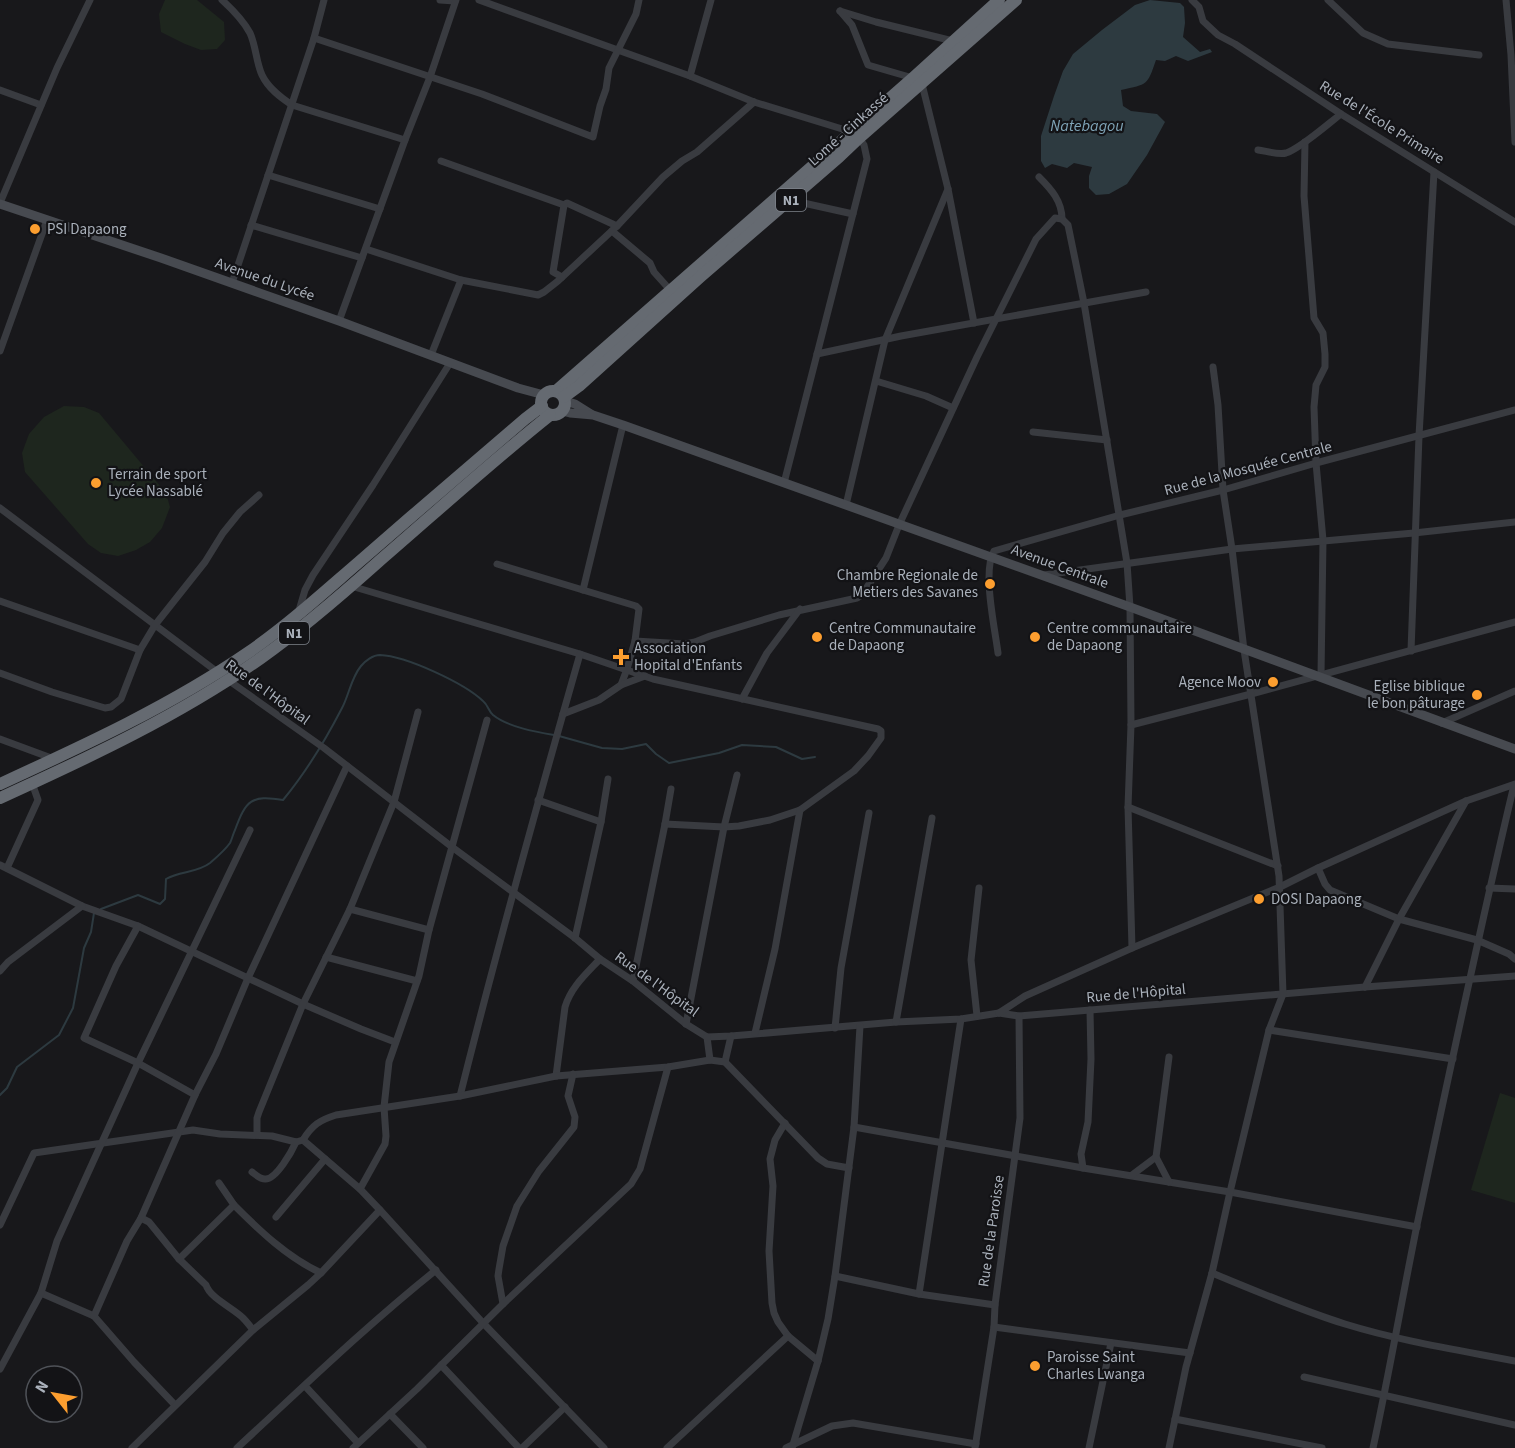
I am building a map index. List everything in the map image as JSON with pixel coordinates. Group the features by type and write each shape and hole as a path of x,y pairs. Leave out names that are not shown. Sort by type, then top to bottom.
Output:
{"highway":[{"name":"Lomé - Cinkassé","path":"917,81 952,41 999,0"},
{"name":"Lomé - Cinkassé","path":"553,403 596,371 697,274 917,81 1016,0"},
{"name":"Lomé - Cinkassé","path":"553,403 671,291 697,274 839,158 855,135"},
{"name":"N1","path":"0,798 145,728 204,696 263,657 351,586 553,403"},
{"name":"N1","path":"0,784 147,712 249,652 297,616 525,419 553,403"}],"main road":[{"name":"Avenue du Lycée","path":"0,203 339,321 553,403"},
{"name":"Avenue Centrale","path":"553,403 623,424 1515,749"}],"street":[{"path":"0,203 57,68 90,0"},
{"path":"222,0 249,32 261,73 278,95 292,105 405,140"},
{"path":"232,283 314,38 324,0"},
{"path":"339,321 456,1 440,0"},
{"path":"479,0 618,49 754,102 855,135 864,145 867,159 784,483"},
{"path":"314,38 482,94 593,137 606,89 609,68 636,14 639,0"},
{"path":"690,76 711,0"},
{"name":"Rue de l'École Primaire","path":"1192,0 1199,7 1203,21 1218,35 1515,222"},
{"path":"1328,0 1363,33 1388,44 1479,55"},
{"path":"1506,0 1513,55 1515,142"},
{"path":"952,41 840,11 852,25 868,65 917,81 948,189 974,323"},
{"path":"0,90 41,105"},
{"path":"366,249 461,280 538,295 562,277 615,228 663,177 697,152 754,102"},
{"path":"1258,150 1286,153 1305,142 1341,114"},
{"path":"1305,142 1305,209 1314,318 1323,333 1325,354 1325,369 1316,385 1315,401 1316,463 1323,540 1318,676"},
{"path":"441,161 564,205 567,203 615,228 618,237 650,263 654,272 671,291"},
{"path":"1411,651 1414,533 1434,172"},
{"path":"268,175 380,209"},
{"path":"1039,177 1053,192 1062,211 1062,219"},
{"path":"846,505 885,340 948,189"},
{"path":"790,200 853,214"},
{"path":"562,277 553,272 564,205"},
{"path":"635,641 674,644 695,642 800,609 857,598 862,595 886,558 953,408 1036,239 1055,218 1062,219 1068,225 1084,303 1127,563 1130,607 1131,725 1128,807 1132,948"},
{"path":"0,349 47,220"},
{"path":"251,225 362,258"},
{"path":"431,355 461,280"},
{"path":"817,354 1146,292"},
{"path":"297,616 308,582 450,363"},
{"path":"1169,1448 1186,1367 1212,1273 1269,1030 1283,994 1278,866 1244,650 1223,490 1218,405 1213,367"},
{"path":"876,381 926,396 953,408"},
{"name":"Rue de la Mosquée Centrale","path":"991,557 994,551 1120,515 1223,490 1515,410"},
{"path":"583,590 623,424"},
{"path":"1033,432 1107,440"},
{"path":"0,673 52,692 105,708 111,707 121,699 140,650 155,625 205,562 233,520 260,495"},
{"name":"Rue de l'Hôpital","path":"0,508 228,680 322,746 600,959 633,981 686,1024 707,1037 961,1019 999,1013 1019,1016 1515,976"},
{"path":"1039,575 1232,549 1515,522"},
{"path":"991,557 989,585 998,653"},
{"path":"498,564 638,607 640,611 635,641 621,685"},
{"path":"351,586 580,654 662,681 880,731 881,738 854,771 800,810 748,825 724,827 665,824"},
{"path":"0,601 140,650"},
{"path":"742,699 766,652 800,609"},
{"path":"1131,725 1515,622"},
{"path":"460,1096 487,987 580,654"},
{"path":"563,714 599,700 621,685 645,676"},
{"path":"1442,723 1515,691"},
{"path":"257,1135 259,1112 303,1004 350,909 394,802 418,712"},
{"path":"360,1189 385,1144 384,1107 389,1062 417,981 487,720"},
{"path":"0,739 55,759"},
{"path":"93,1316 127,1241 141,1218 248,978 347,766"},
{"path":"686,1024 736,775"},
{"path":"575,938 601,822 608,779"},
{"path":"32,783 39,800 3,866 82,906 138,926 303,1004 395,1042"},
{"path":"999,1013 1025,996 1132,948 1280,887 1466,801 1514,784"},
{"path":"1373,1448 1468,981 1514,784"},
{"path":"633,981 671,789"},
{"path":"538,800 601,822"},
{"path":"1365,987 1399,919 1466,801"},
{"path":"1128,807 1278,866"},
{"path":"755,1033 775,949 800,810"},
{"path":"835,1028 841,968 869,813"},
{"path":"896,1022 932,818"},
{"path":"0,1369 41,1293 57,1241 138,1063 250,830"},
{"path":"1318,868 1330,890 1399,919 1477,940 1515,959"},
{"path":"976,1016 970,960 979,888"},
{"path":"1489,888 1515,889"},
{"path":"0,971 8,962 82,906"},
{"path":"350,909 429,930"},
{"path":"138,926 116,966 84,1038 138,1063 195,1095"},
{"path":"326,957 417,981"},
{"path":"556,1076 567,999 580,980 600,959"},
{"path":"1083,1168 1081,1154 1088,1122 1090,1080 1090,1010"},
{"name":"Rue de la Paroisse","path":"976,1446 1016,1156 1020,1112 1019,1016"},
{"path":"919,1294 961,1019"},
{"path":"790,1447 818,1361 836,1276 854,1127 860,1026"},
{"path":"1269,1030 1453,1059"},
{"path":"725,1062 731,1036"},
{"path":"707,1037 710,1060"},
{"path":"1169,1057 1156,1157 1169,1182"},
{"path":"252,1172 258,1177 272,1178 309,1129 324,1119 336,1115 460,1096 556,1076 668,1067 710,1060 725,1062 818,1158 827,1164 849,1168"},
{"path":"305,1386 356,1445 635,1179 640,1169 668,1067"},
{"path":"503,1304 498,1276 503,1246 517,1206 539,1171 574,1127 575,1117 568,1096 573,1074"},
{"path":"785,1123 775,1140 770,1159 773,1186 769,1251 772,1303 778,1322 788,1336 818,1361"},
{"path":"854,1127 1417,1227"},
{"path":"0,1225 34,1154 178,1132 204,1131 280,1137 300,1141 325,1158 360,1189 484,1324 604,1448"},
{"path":"1132,1175 1156,1157"},
{"path":"276,1217 325,1158"},
{"path":"219,1183 234,1205 279,1246 303,1264 321,1273"},
{"path":"179,1259 234,1205"},
{"path":"137,1446 175,1405 253,1330 321,1273 380,1210"},
{"path":"141,1218 149,1222 179,1259 206,1285 207,1290 243,1318 253,1330"},
{"path":"237,1448 353,1339 436,1270"},
{"path":"1212,1273 1344,1323 1396,1338 1515,1360"},
{"path":"836,1276 919,1294 995,1305"},
{"path":"41,1293 93,1316 175,1405"},
{"path":"994,1327 1190,1353"},
{"path":"667,1448 788,1336"},
{"path":"1089,1448 1111,1343"},
{"path":"0,1346 10,1350"},
{"path":"441,1365 520,1448 565,1407"},
{"path":"1304,1377 1515,1425"},
{"path":"390,1414 423,1448"},
{"path":"1175,1419 1322,1448"},
{"path":"790,1447 832,1426 853,1423 976,1446"}],"shaded area":[{"path":"165,0 197,0 224,22 225,40 217,49 201,50 161,32 159,14"},
{"name":"Terrain de sport Lycée Nassablé","path":"64,406 84,407 99,413 166,493 170,507 162,528 150,542 136,550 118,556 101,553 88,544 25,472 22,453 29,434 44,417"},
{"path":"1500,1093 1515,1098 1515,1203 1471,1190"}],"water":[{"name":"Natebagou","path":"1150,0 1180,3 1184,7 1183,37 1200,52 1210,49 1212,52 1188,61 1176,56 1165,61 1156,60 1151,75 1142,85 1121,90 1123,106 1131,111 1157,114 1165,122 1147,155 1127,184 1109,194 1096,195 1089,188 1092,167 1074,163 1067,168 1052,164 1045,168 1041,161 1041,136 1063,71 1073,54 1135,5"}],"waterway":[{"path":"101,909 138,895 160,904 165,899 166,879 205,866 218,856 230,843 243,812 251,802 264,798 283,800 308,767 329,732 358,671 365,662 375,656 391,657 419,665 463,686 485,703 492,714 506,723 554,735"},
{"path":"559,736 602,748 622,749 646,744 669,763 719,753 742,745 776,747 802,759 815,757"},
{"path":"0,1095 7,1088 17,1067 59,1035 73,1008 84,948 96,912"}],"place":[{"name":"PSI Dapaong","path":"35,229"},
{"name":"Terrain de sport Lycée Nassablé","path":"96,483"},
{"name":"Chambre Regionale de Metiers des Savanes","path":"990,584"},
{"name":"Centre Communautaire de Dapaong","path":"817,637"},
{"name":"Centre communautaire de Dapaong","path":"1035,637"},
{"name":"Association Hopital d'Enfants","path":"621,657"},
{"name":"Agence Moov","path":"1273,682"},
{"name":"Eglise biblique le bon pâturage","path":"1477,695"},
{"name":"DOSI Dapaong","path":"1259,899"},
{"name":"Paroisse Saint Charles Lwanga","path":"1035,1366"}]}
